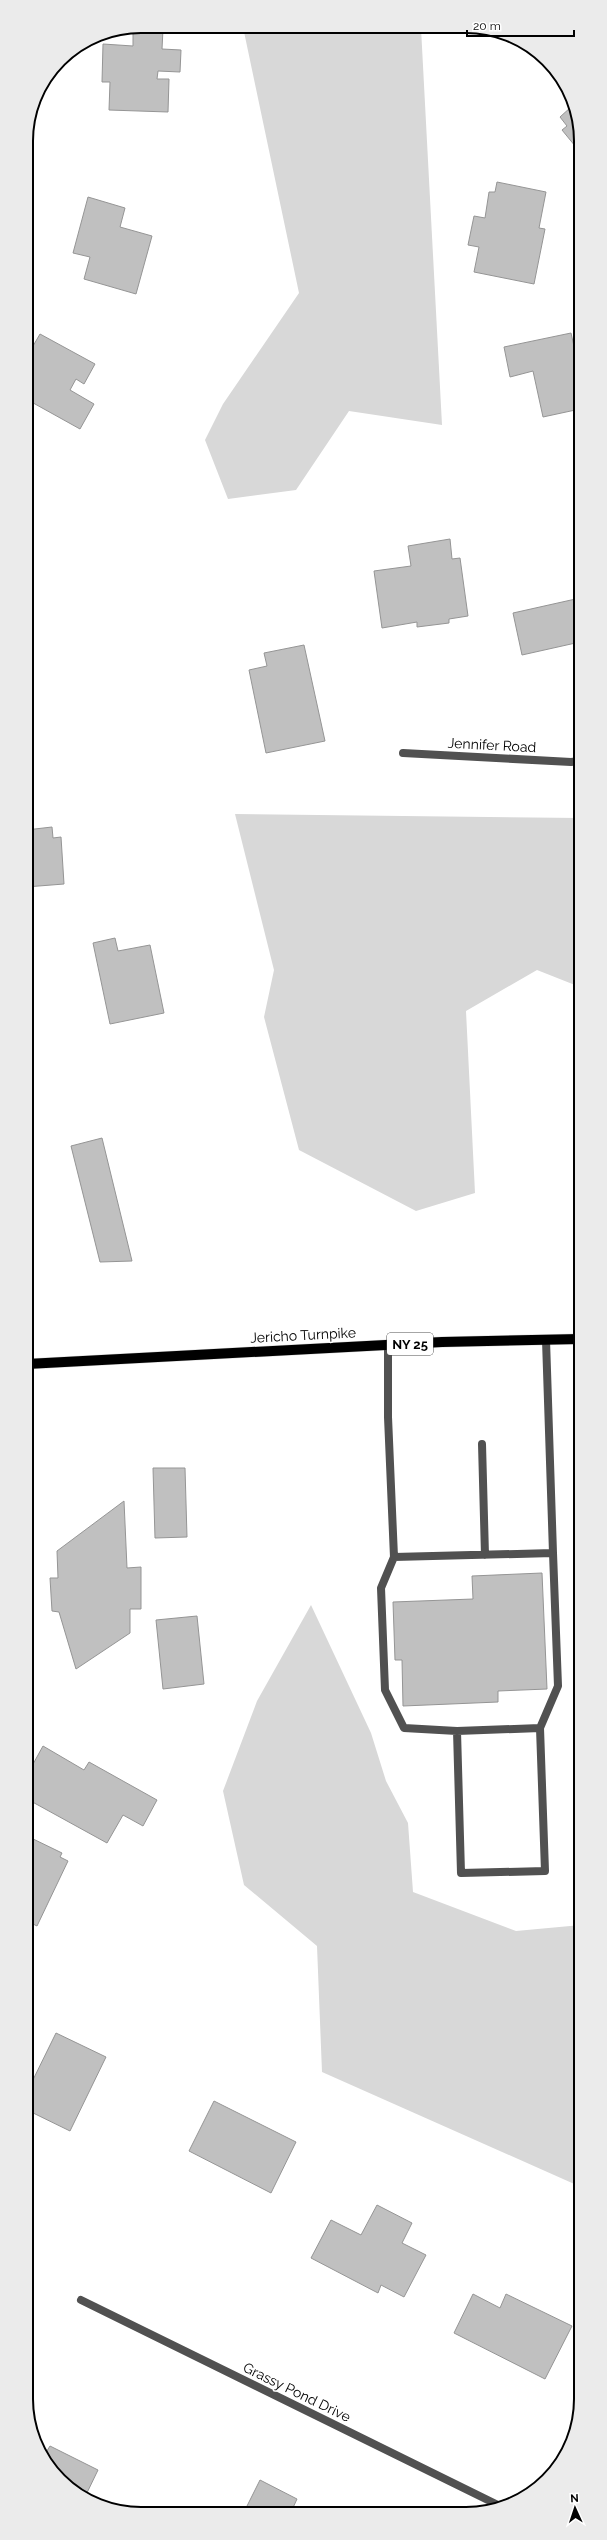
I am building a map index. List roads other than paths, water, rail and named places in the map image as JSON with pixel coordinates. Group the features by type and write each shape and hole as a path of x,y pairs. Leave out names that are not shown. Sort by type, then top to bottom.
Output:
{"main road":[{"name":"Jericho Turnpike","path":"33,1364 388,1345 574,1339"}],"street":[{"name":"Jennifer Road","path":"403,753 574,762"},
{"path":"457,1731 461,1873 545,1871 540,1728 558,1686 546,1340"},
{"path":"388,1345 388,1417 394,1557 381,1588 385,1690 404,1728 457,1731 540,1728"},
{"path":"482,1444 485,1555"},
{"path":"394,1557 553,1553"},
{"name":"Grassy Pond Drive","path":"82,2300 494,2503"}]}
